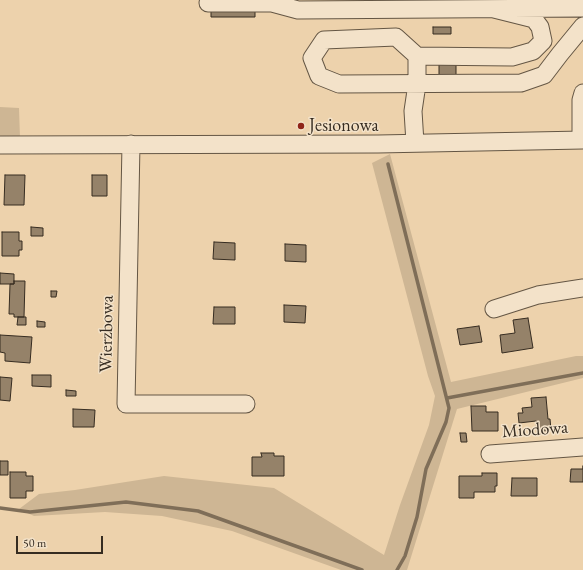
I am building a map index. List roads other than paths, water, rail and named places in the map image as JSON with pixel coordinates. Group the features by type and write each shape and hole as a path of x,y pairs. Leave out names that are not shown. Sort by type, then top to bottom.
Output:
{"street":[{"path":"208,3 271,2 298,10 583,8"},
{"path":"494,9 534,19 540,27 543,41 534,52 512,57 416,56 396,37 324,40 312,58 319,76 339,84 521,83 544,75 583,26"},
{"path":"415,143 413,111 417,84 416,56"},
{"path":"376,84 404,96 413,111"},
{"path":"0,145 415,143 582,140 581,100 583,93"},
{"name":"Wierzbowa","path":"131,144 126,404 246,404"},
{"path":"494,309 538,295 583,288"},
{"name":"Miodowa","path":"490,454 583,447"}],"waterway":[{"path":"388,164 449,408 446,422 426,469 417,517 405,556 397,570"},
{"path":"447,398 583,373"},
{"path":"0,508 30,512 126,502 198,511 362,570"}],"place":[{"name":"Jesionowa","path":"301,126"}]}
